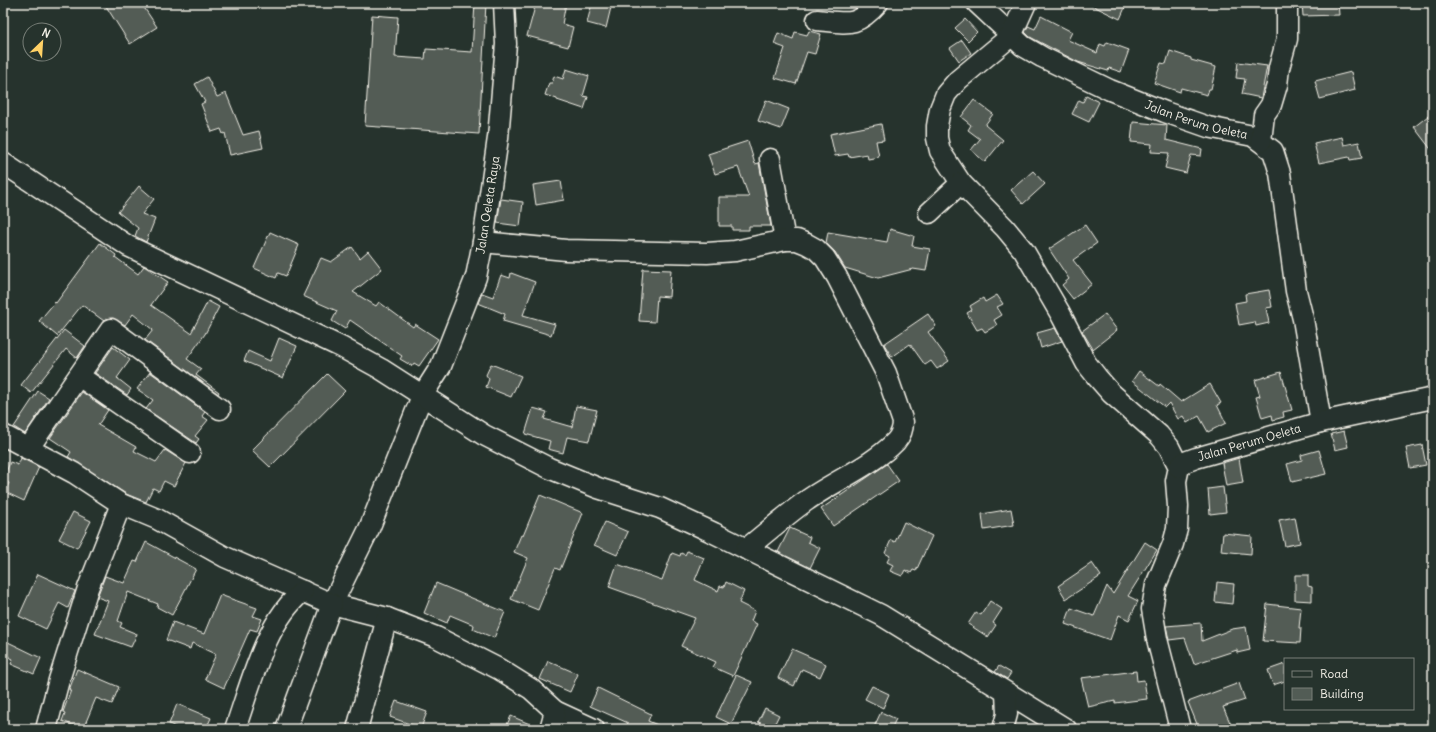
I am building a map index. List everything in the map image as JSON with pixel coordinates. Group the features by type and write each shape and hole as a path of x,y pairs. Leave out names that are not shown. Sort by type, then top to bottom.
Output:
{"street":[{"name":"Jalan Oeleta Raya","path":"286,729 332,604 369,529 422,396 441,366 476,277 483,242 498,138 506,44 504,3"},
{"path":"816,20 845,23 858,21 878,3"},
{"name":"Jalan Perum Oeleta","path":"977,3 1011,36 1030,51 1110,90 1208,126 1253,136 1273,151 1280,173 1296,291 1303,319 1321,422"},
{"path":"1026,3 1011,36 958,80 946,94 940,110 937,138 940,151 961,183 1005,228 1024,251 1060,313 1086,363 1111,393 1159,435 1169,447 1179,467 1176,481 1178,506 1177,529 1173,544 1156,585 1152,608 1157,639 1180,729"},
{"path":"1261,141 1264,115 1271,105 1287,39 1287,3"},
{"path":"770,160 785,240"},
{"path":"3,164 128,246 314,333 381,369 484,435 549,468 598,488 660,508 881,615 1066,729"},
{"path":"929,213 961,183"},
{"path":"483,242 566,250 707,253 735,251 785,240 797,240 816,249 825,258 837,276 886,373 903,422 903,429 900,436 894,443 877,456 806,501 746,549"},
{"path":"28,449 111,329 220,409"},
{"path":"79,376 190,452"},
{"name":"Jalan Perum Oeleta","path":"1179,467 1185,462 1196,458 1321,422 1433,398"},
{"path":"3,435 74,473 121,504 157,519 225,557 332,604 387,618 436,637 499,669 531,688 552,720 594,729"},
{"path":"46,729 59,680 88,588 121,504"},
{"path":"235,729 263,651 273,628 295,598 303,591"},
{"path":"357,729 387,618"},
{"path":"1004,729 1007,714 1006,692"}],"building":[{"path":"104,3 141,3 157,27 130,44"},
{"path":"475,3 486,3 479,134 365,126 372,15 398,17 395,57 425,59 426,49 472,52"},
{"path":"536,3 566,3 562,24 573,27 568,47 527,36"},
{"path":"592,3 612,3 606,28 587,23"},
{"path":"1087,3 1127,3 1120,19"},
{"path":"1302,3 1338,3 1339,15 1303,16"},
{"path":"1041,16 1072,32 1068,40 1097,53 1100,44 1105,46 1107,42 1129,50 1121,72 1109,68 1108,71 1078,62 1030,37 1025,32 1028,26 1035,29"},
{"path":"965,19 977,32 968,41 955,28"},
{"path":"809,31 821,34 815,54 807,52 796,84 775,78 785,48 774,44 778,33 793,39 795,32 807,35"},
{"path":"962,40 971,53 959,61 950,48"},
{"path":"1170,51 1191,58 1191,60 1216,67 1211,89 1209,89 1207,95 1181,88 1180,92 1154,83 1161,63 1166,64"},
{"path":"1238,62 1267,66 1261,98 1242,94 1245,79 1236,78"},
{"path":"566,69 589,76 583,96 588,97 584,109 545,95 549,83 552,83 554,76 563,79"},
{"path":"1351,72 1355,90 1320,99 1315,81"},
{"path":"207,77 217,97 226,93 243,135 259,131 263,148 230,155 225,133 223,134 221,129 212,132 201,104 205,102 195,84"},
{"path":"1086,96 1099,102 1089,122 1072,114 1079,100 1083,102"},
{"path":"766,100 789,109 781,129 758,121"},
{"path":"974,100 993,114 985,125 1003,140 985,162 971,150 980,139 968,130 971,125 961,117"},
{"path":"1428,116 1433,123 1433,152 1414,127"},
{"path":"1133,122 1167,125 1166,140 1202,149 1201,156 1191,155 1186,173 1165,168 1169,153 1151,152 1152,144 1131,142"},
{"path":"881,124 884,140 876,141 879,157 868,159 867,154 849,157 848,154 835,156 830,134"},
{"path":"1342,137 1344,145 1359,142 1362,158 1350,160 1349,157 1319,163 1314,143"},
{"path":"748,141 755,164 759,163 771,226 749,226 749,230 732,230 732,226 719,226 719,197 749,197 738,167 715,174 708,154"},
{"path":"1033,171 1045,184 1023,204 1011,190"},
{"path":"561,181 564,200 536,205 533,185"},
{"path":"139,186 154,199 142,214 155,219 146,242 135,236 138,228 118,212"},
{"path":"501,199 523,202 520,226 497,223"},
{"path":"1085,225 1097,243 1073,260 1092,284 1073,299 1062,285 1069,279 1049,249"},
{"path":"890,229 914,236 912,246 930,249 926,271 913,269 878,278 845,268 835,252 826,243 828,232 887,242"},
{"path":"270,232 299,245 286,276 278,273 276,278 254,268"},
{"path":"100,243 116,255 115,257 138,274 144,266 168,282 151,305 191,333 208,301 219,307 205,334 187,359 201,369 196,375 219,392 218,394 145,340 153,330 133,314 125,325 113,318 104,321 82,305 57,336 39,321 55,302 56,303"},
{"path":"352,247 360,258 368,251 382,269 353,292 376,306 379,302 413,327 415,324 438,339 419,366 414,363 412,366 400,359 402,356 350,320 345,329 332,321 337,311 303,296 321,258 331,262"},
{"path":"643,269 671,270 669,297 657,296 655,322 639,321"},
{"path":"511,273 535,282 523,315 555,324 551,335 503,321 505,314 478,303 482,293 493,297 501,275 510,278"},
{"path":"1269,290 1272,307 1266,308 1269,323 1256,326 1255,322 1239,325 1235,303 1246,301 1245,294"},
{"path":"997,295 1003,304 997,307 1002,315 994,320 997,325 985,332 982,328 977,330 967,313 972,310 970,306 983,298 985,302"},
{"path":"928,314 936,326 928,332 949,361 937,369 931,361 925,365 910,344 892,357 884,344"},
{"path":"1105,314 1117,330 1093,349 1082,331"},
{"path":"1055,328 1062,341 1041,348 1037,333"},
{"path":"64,330 85,346 77,358 66,349 31,393 21,385"},
{"path":"279,338 297,346 283,378 244,361 248,351 270,361"},
{"path":"113,347 130,360 117,378 131,389 127,395 95,373"},
{"path":"491,364 521,376 511,397 486,387 489,379 486,375"},
{"path":"1139,371 1159,386 1160,384 1181,402 1210,384 1221,403 1217,405 1226,423 1208,432 1199,416 1187,423 1183,416 1178,419 1169,403 1165,407 1132,381"},
{"path":"150,372 205,412 202,416 208,420 195,436 199,439 196,443 146,409 153,400 137,389"},
{"path":"1281,372 1292,410 1283,412 1284,417 1273,420 1272,415 1262,418 1256,397 1260,396 1255,380"},
{"path":"327,374 345,391 270,467 252,450"},
{"path":"38,391 49,398 25,434 14,427"},
{"path":"82,392 108,410 98,425 136,447 134,451 156,462 165,450 186,463 174,486 164,481 159,491 153,488 146,502 126,494 68,457 71,452 50,438"},
{"path":"576,406 597,410 589,441 567,437 563,453 548,449 550,441 525,434 533,408 547,412 544,419 572,427"},
{"path":"1344,431 1348,447 1335,450 1331,434"},
{"path":"1422,445 1426,465 1410,468 1406,448"},
{"path":"1319,450 1326,474 1292,482 1287,464 1302,460 1301,455"},
{"path":"21,458 39,467 24,501 5,492 9,483 3,480 10,462 18,465"},
{"path":"1239,458 1243,483 1226,486 1222,463"},
{"path":"887,464 899,481 833,526 821,509"},
{"path":"1223,487 1226,512 1210,514 1208,489"},
{"path":"540,495 583,513 560,570 555,568 538,610 511,599 528,558 514,552 521,535 523,536"},
{"path":"1011,509 1014,525 984,530 982,514"},
{"path":"73,512 91,521 77,548 59,539"},
{"path":"1295,517 1300,543 1285,546 1279,520"},
{"path":"605,522 628,532 617,555 594,545"},
{"path":"904,522 932,536 916,571 913,570 911,573 905,570 902,576 890,571 893,565 887,562 890,556 885,553 891,540 895,542"},
{"path":"790,528 810,537 808,542 820,548 810,568 778,552"},
{"path":"1223,533 1252,536 1251,554 1221,551"},
{"path":"146,542 196,569 172,615 157,607 158,604 128,592 118,621 122,623 120,627 137,634 131,647 95,634 108,601 97,597 105,576 124,583 134,561 137,562"},
{"path":"1145,542 1157,550 1128,596 1138,601 1129,620 1119,615 1110,640 1065,624 1071,608 1094,616 1107,586 1113,594"},
{"path":"687,551 704,558 695,580 718,591 720,586 724,587 726,582 744,591 739,603 755,611 751,621 757,624 733,676 713,667 716,662 681,646 695,618 609,587 617,564 662,580 672,553 680,556 681,553 685,555"},
{"path":"1092,563 1101,576 1066,599 1058,586"},
{"path":"38,574 75,591 68,608 59,603 46,629 19,616"},
{"path":"1295,575 1308,575 1308,586 1312,587 1312,601 1295,600"},
{"path":"1217,582 1234,584 1232,604 1215,602"},
{"path":"436,583 505,612 494,638 473,629 474,625 450,615 447,623 424,613"},
{"path":"220,595 257,608 253,616 262,619 257,631 250,629 224,688 205,679 216,654 192,643 190,649 166,640 173,622 204,634"},
{"path":"990,601 1002,609 993,623 996,625 988,637 968,624 976,612 981,615"},
{"path":"1267,604 1301,608 1299,628 1301,628 1300,643 1263,641"},
{"path":"1201,623 1202,641 1232,629 1246,627 1250,650 1237,653 1237,650 1194,664 1185,638 1169,640 1166,626"},
{"path":"8,642 41,658 34,674 11,664 13,659 3,654"},
{"path":"792,649 826,664 820,677 802,669 794,686 778,678"},
{"path":"548,661 578,674 570,692 540,679"},
{"path":"1284,664 1284,681 1273,685 1268,670"},
{"path":"999,666 1011,673 1007,679 995,672"},
{"path":"77,669 119,687 112,704 96,698 83,729 62,721 65,713 63,712 71,690 69,690"},
{"path":"1136,671 1137,681 1144,680 1147,699 1115,703 1115,701 1088,707 1081,678"},
{"path":"736,675 752,682 731,724 716,717"},
{"path":"1239,683 1245,700 1223,707 1233,729 1199,729 1188,702"},
{"path":"872,686 889,694 883,708 865,699"},
{"path":"598,688 651,714 648,721 667,729 625,729 628,723 590,706"},
{"path":"396,701 427,712 421,728 390,717"},
{"path":"177,704 211,718 206,729 180,729 169,724"},
{"path":"765,708 779,715 772,729 758,729 761,723 758,722"},
{"path":"881,712 896,719 891,729 873,729"},
{"path":"511,716 539,728 539,729 505,729"}]}
